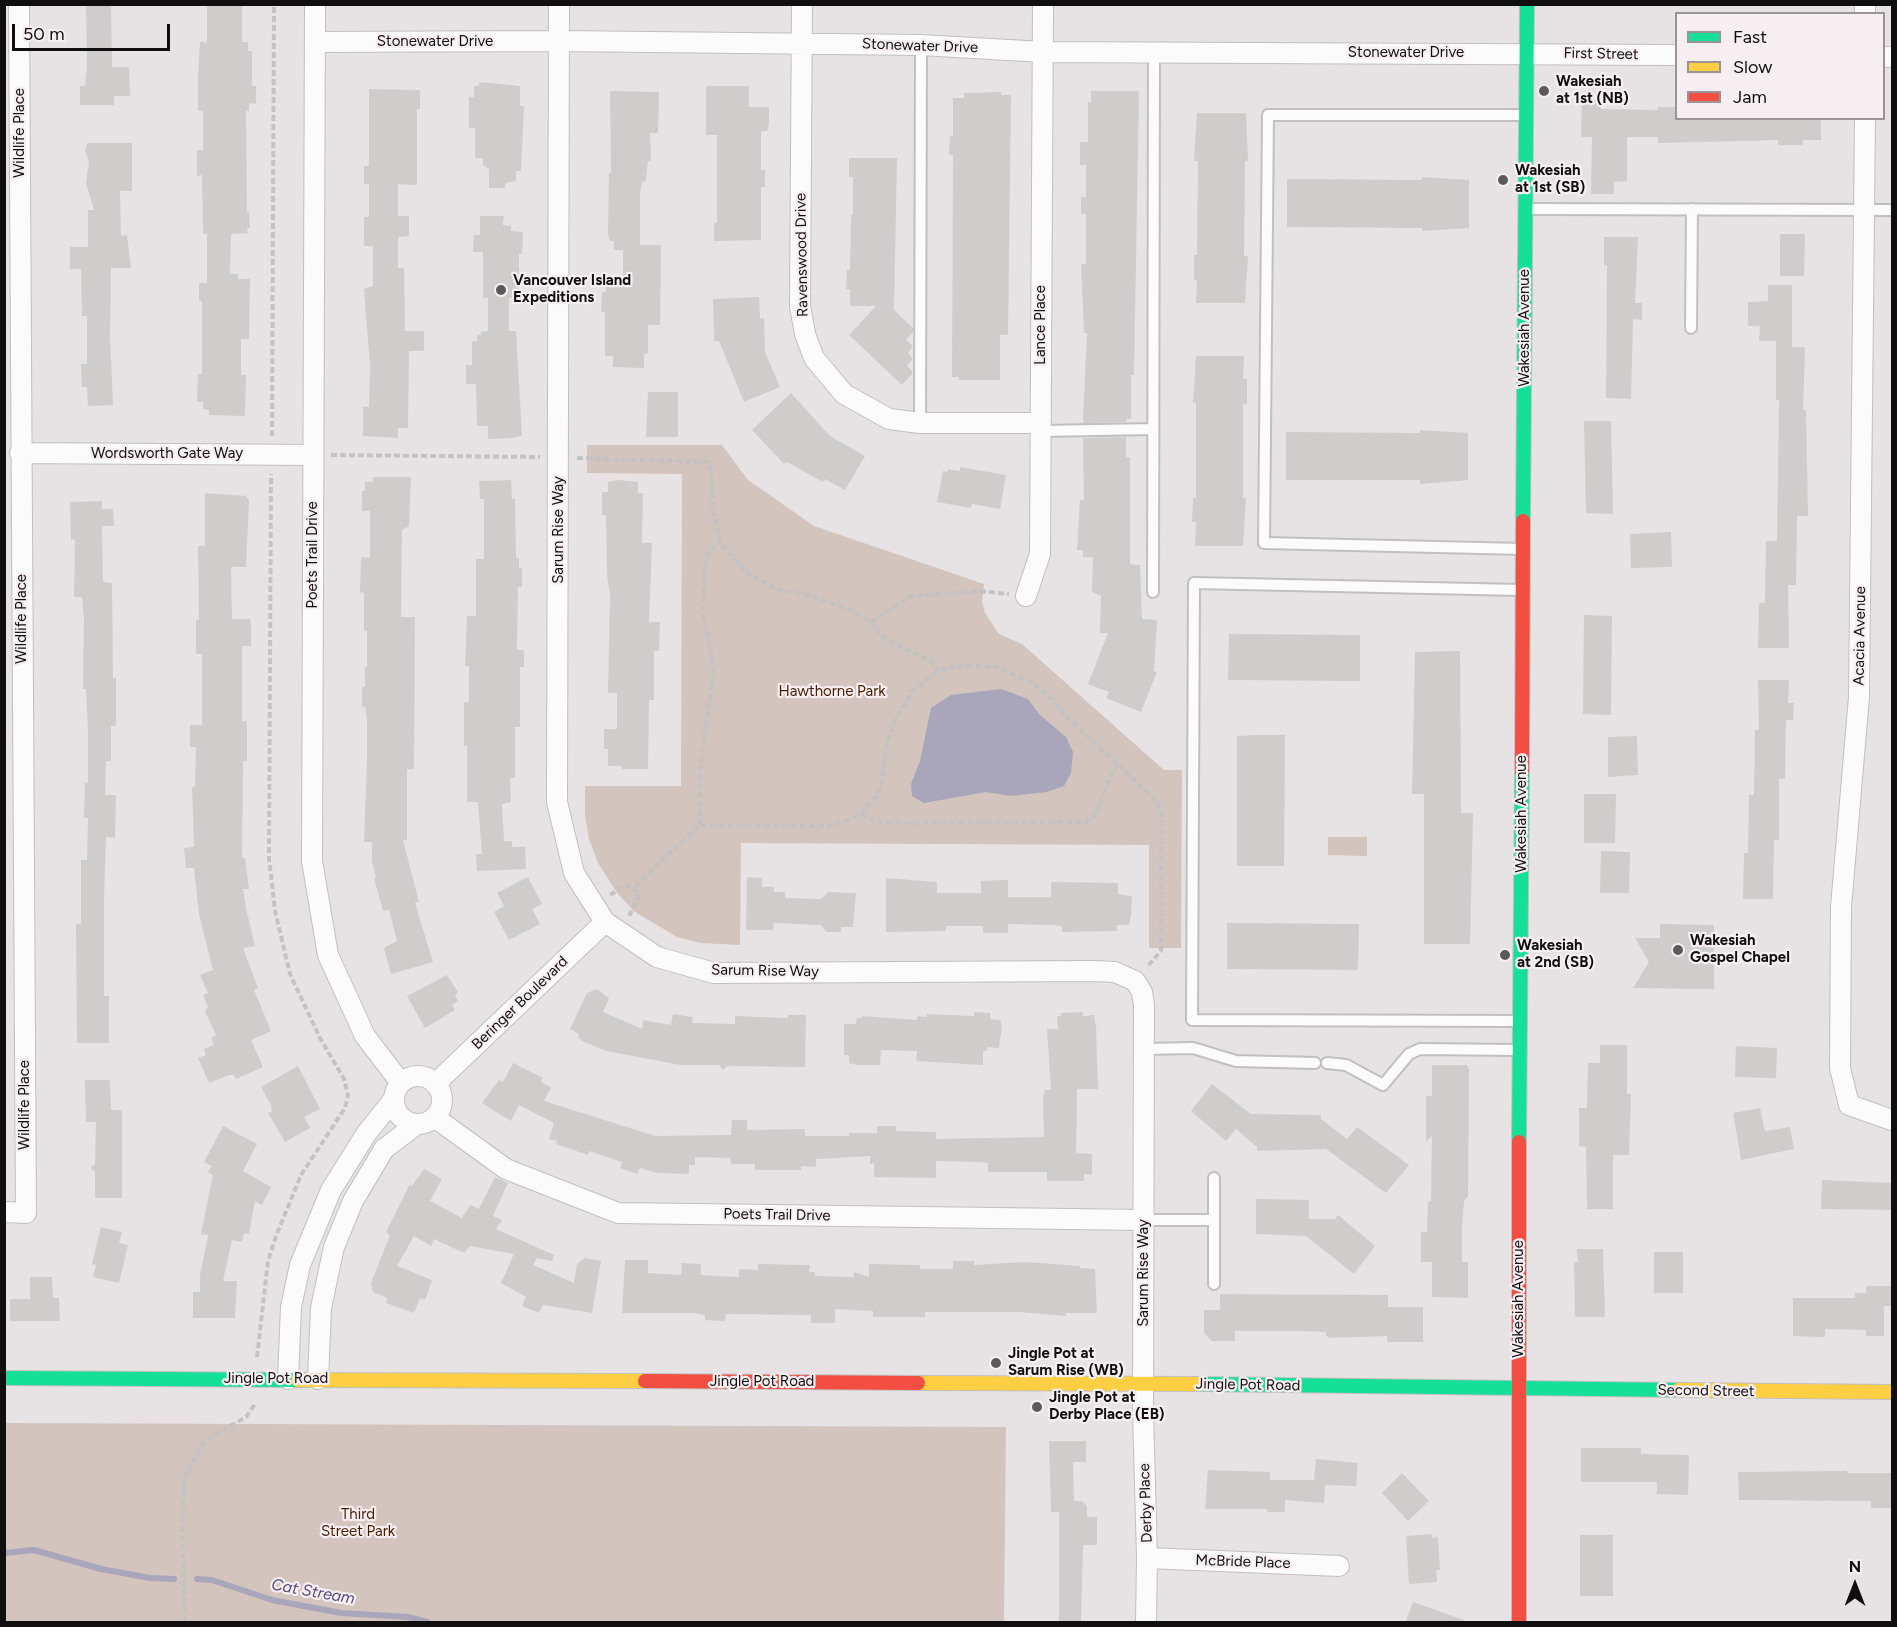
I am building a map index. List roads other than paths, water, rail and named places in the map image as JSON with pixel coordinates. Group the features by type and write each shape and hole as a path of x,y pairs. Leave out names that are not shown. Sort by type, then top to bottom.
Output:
{"street":[{"name":"Wildlife Place","path":"4,1212 26,1213 20,453 12,115 19,4"},
{"name":"Poets Trail Drive","path":"315,4 312,861 328,955 365,1036 398,1091"},
{"name":"Sarum Rise Way","path":"559,4 557,802 574,873 607,920 657,957 714,973 1094,971 1115,972 1135,981 1142,992 1144,1005 1145,1049 1144,1384"},
{"name":"Ravenswood Drive","path":"802,4 800,306 805,334 814,358 844,394 889,419 920,423 1041,427"},
{"name":"Lance Place","path":"1026,596 1040,554 1043,4"},
{"name":"Wakesiah Avenue","path":"1519,1623 1520,1021 1527,4"},
{"name":"Stonewater Drive","path":"315,42 559,41 921,45 1043,52 1526,53"},
{"name":"First Street","path":"1526,53 1675,55"},
{"name":"Acacia Avenue","path":"1865,120 1859,697 1841,907 1840,1068 1849,1105 1893,1120"},
{"name":"Wordsworth Gate Way","path":"20,453 313,455"},
{"name":"Beringer Boulevard","path":"435,1084 607,920"},
{"path":"288,1379 291,1307 303,1257 320,1215 340,1174 398,1091 415,1076 429,1079 435,1084 441,1097 441,1104 425,1121 384,1149 353,1201 334,1247 321,1308 318,1379"},
{"path":"398,1091 395,1107 403,1119 425,1121"},
{"name":"Poets Trail Drive","path":"425,1121 506,1169 618,1213 1144,1220"},
{"name":"Jingle Pot Road","path":"4,1378 1144,1384 1519,1389"},
{"name":"Derby Place","path":"1144,1384 1146,1623"},
{"name":"Second Street","path":"1519,1389 1893,1392"},
{"name":"McBride Place","path":"1147,1558 1339,1566"}],"lane":[{"path":"920,423 921,45"},
{"path":"1152,592 1154,52"},
{"path":"1523,549 1264,543 1268,115 1526,115"},
{"path":"1526,209 1893,210"},
{"path":"1691,328 1692,209"},
{"path":"1041,427 1152,429"},
{"path":"1520,1021 1192,1020 1194,583 1523,590"},
{"path":"1145,1049 1193,1048 1236,1060 1346,1065 1383,1085 1408,1054 1420,1049 1520,1050"},
{"path":"1214,1178 1214,1284"},
{"path":"1144,1220 1214,1220"}],"waterway":[{"name":"Cat Stream","path":"4,1553 34,1550 101,1569 150,1578 174,1579"},
{"name":"Cat Stream","path":"197,1579 212,1580 272,1600 341,1613 408,1617 427,1622"}],"place":[{"name":"Wakesiah at 1st (NB)","path":"1544,91"},
{"name":"Wakesiah at 1st (SB)","path":"1503,180"},
{"name":"Vancouver Island Expeditions","path":"501,290"},
{"name":"Wakesiah Gospel Chapel","path":"1678,950"},
{"name":"Wakesiah at 2nd (SB)","path":"1505,955"},
{"name":"Jingle Pot at Sarum Rise (WB)","path":"996,1363"},
{"name":"Jingle Pot at Derby Place (EB)","path":"1037,1407"}],"park label":[{"name":"Hawthorne Park","path":"832,692"},
{"name":"Third Street Park","path":"358,1524"}]}
